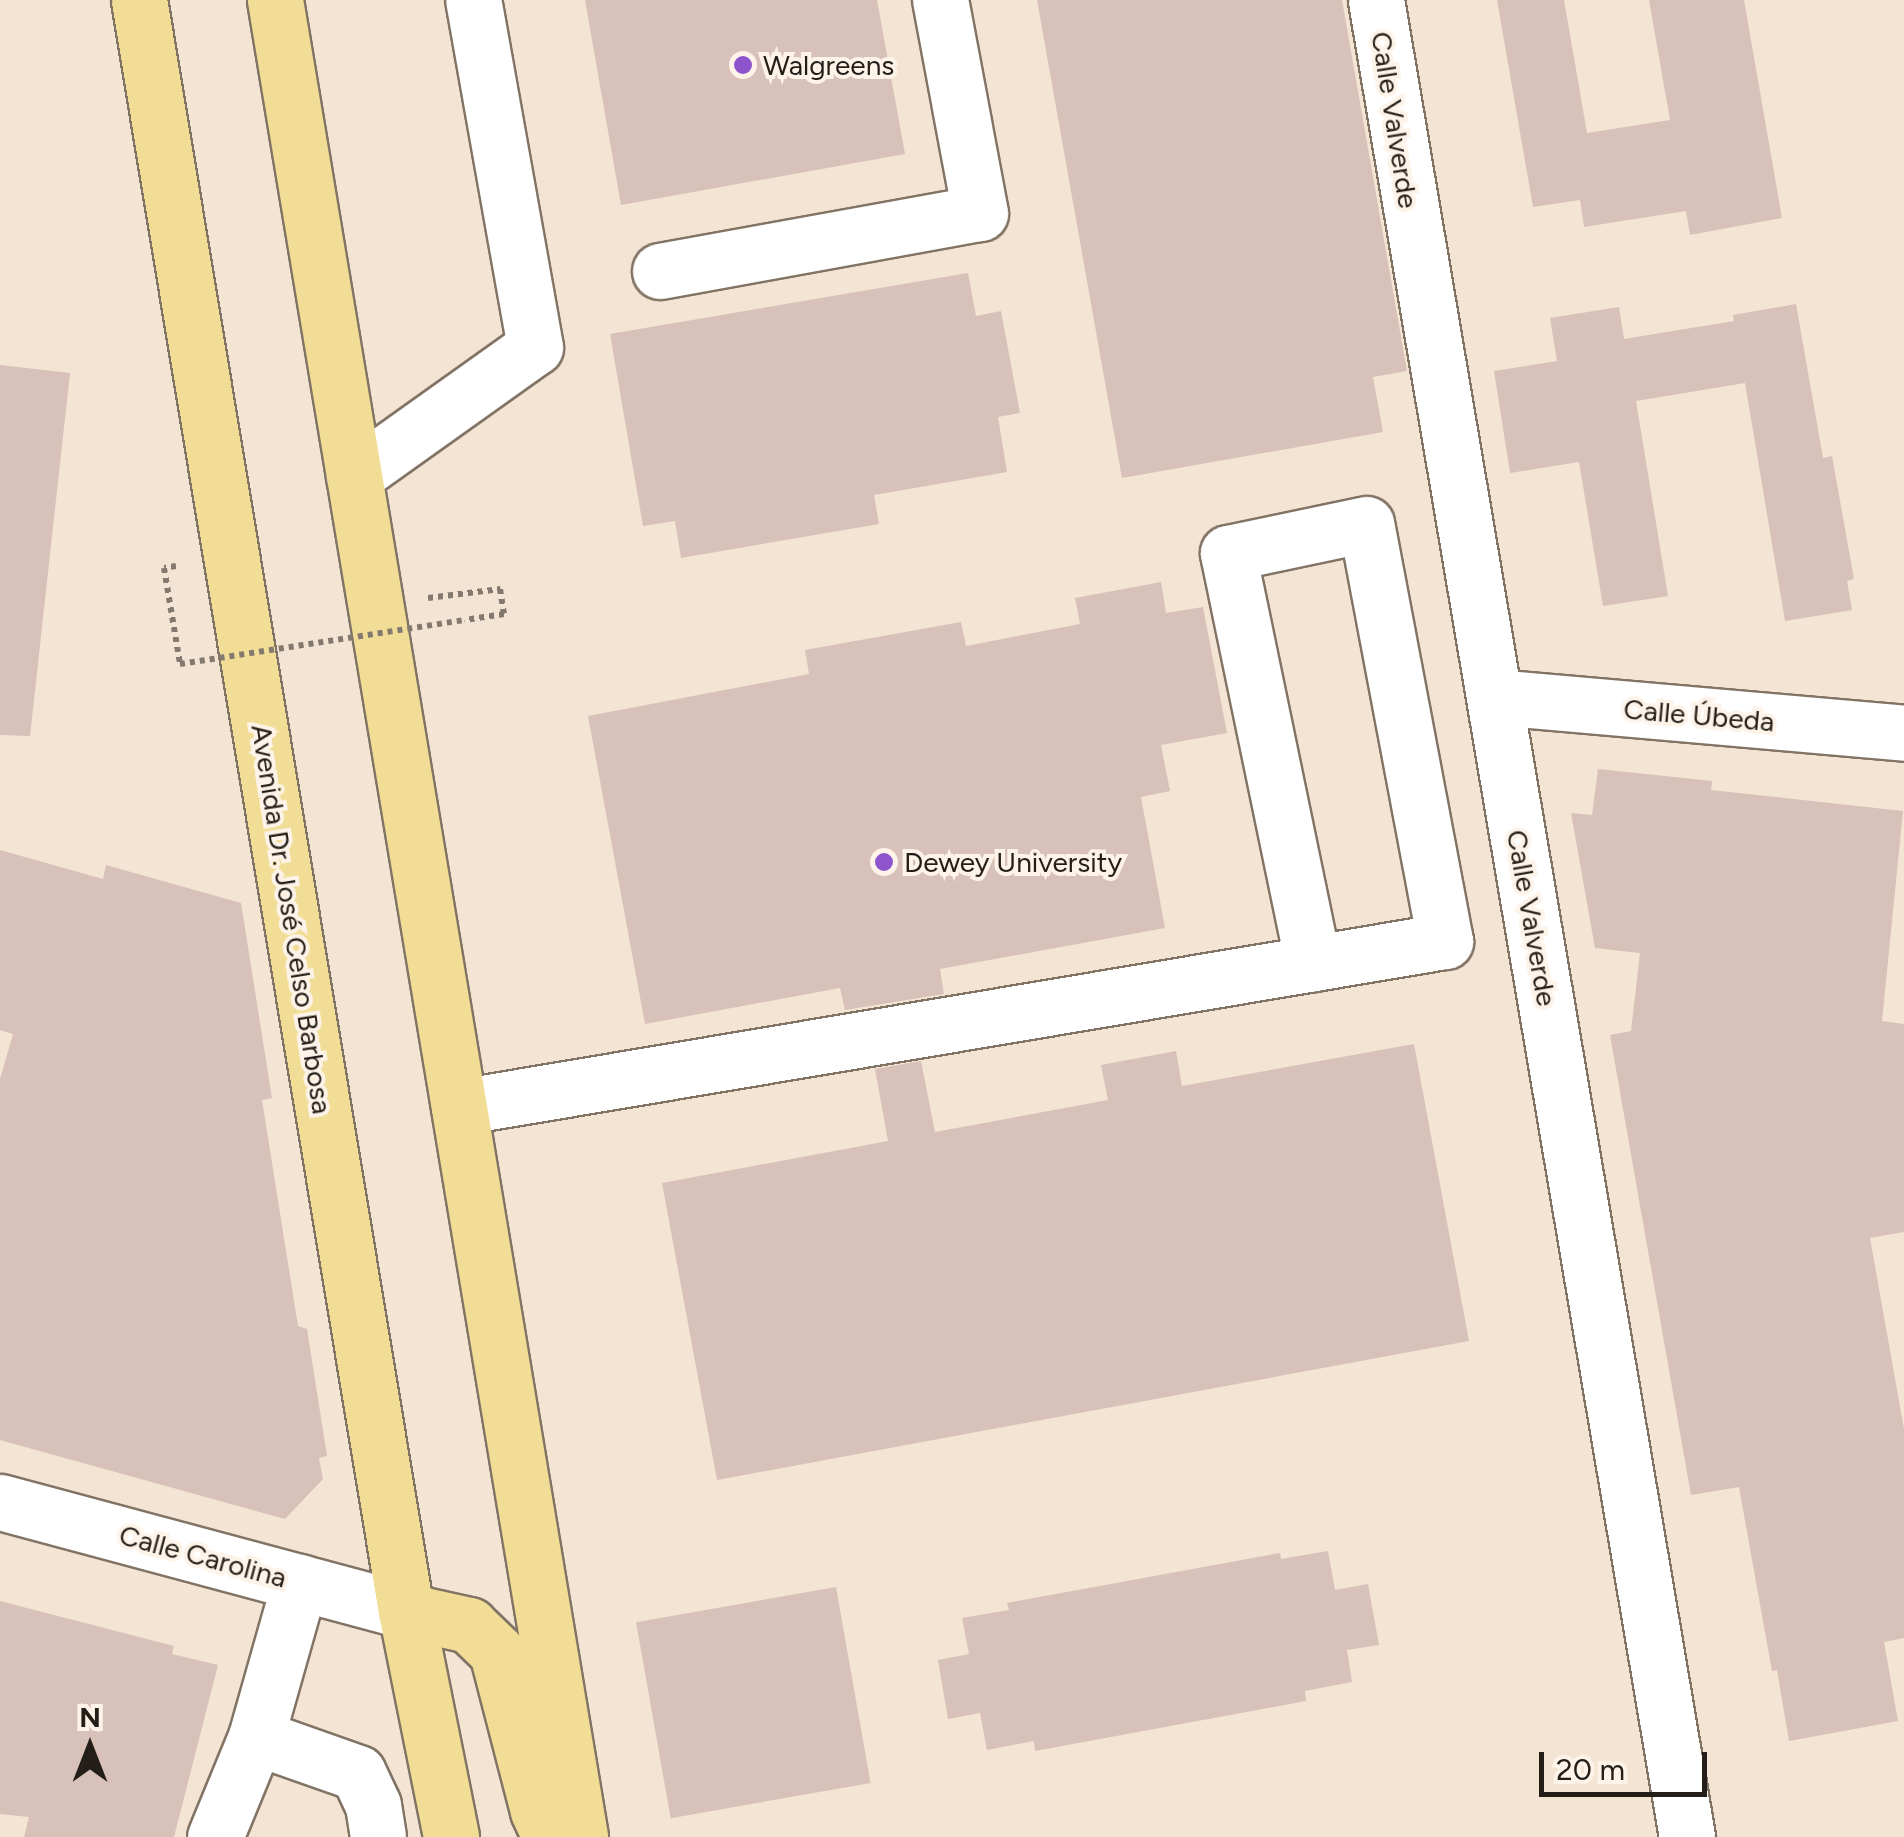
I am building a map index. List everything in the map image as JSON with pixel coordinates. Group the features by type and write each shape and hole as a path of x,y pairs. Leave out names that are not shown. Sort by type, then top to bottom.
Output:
{"main road":[{"name":"Avenida Dr. José Celso Barbosa","path":"139,0 406,1611 450,1837"},
{"path":"274,0 580,1837"},
{"path":"406,1611 469,1624 497,1652 538,1811 550,1837"}],"street":[{"path":"354,476 535,347 473,0"},
{"path":"660,272 980,212 940,0"},
{"name":"Calle Valverde","path":"1376,0 1688,1837"},
{"path":"459,1108 1445,941 1366,524 1228,552 1313,963"},
{"name":"Calle Úbeda","path":"1494,697 1904,733"},
{"name":"Calle Carolina","path":"0,1502 406,1611"},
{"path":"215,1837 256,1737 300,1582"},
{"path":"256,1737 358,1773 373,1805 378,1837"}],"path":[{"path":"164,568 180,664 504,614 500,588 461,594"}],"building":[{"name":"Walgreens","path":"585,0 877,0 905,154 621,205"},
{"path":"1037,0 1342,0 1407,371 1373,377 1383,432 1122,478"},
{"path":"1497,0 1564,0 1587,133 1670,120 1649,0 1744,0 1782,218 1690,235 1686,211 1584,227 1580,200 1533,207"},
{"path":"968,273 976,316 1001,311 1020,413 998,417 1007,472 874,495 879,524 681,558 675,521 643,526 610,334"},
{"path":"1796,304 1823,458 1832,456 1854,579 1847,581 1852,610 1785,621 1745,383 1636,401 1668,596 1603,606 1579,462 1510,473 1494,371 1557,361 1550,318 1619,307 1624,339 1734,321 1733,315"},
{"path":"0,365 70,373 30,736 0,735"},
{"name":"Dewey University","path":"1161,582 1166,613 1203,607 1227,733 1161,745 1170,791 1141,797 1165,928 940,969 944,994 845,1010 840,988 645,1024 588,716 809,674 805,650 961,622 966,646 1080,624 1075,598"},
{"path":"1598,769 1712,781 1711,790 1903,811 1882,1021 1904,1024 1904,1232 1870,1238 1904,1429 1904,1638 1884,1642 1898,1721 1789,1741 1777,1670 1772,1671 1739,1487 1691,1495 1610,1035 1631,1031 1640,953 1595,948 1571,813 1592,815"},
{"path":"0,850 103,879 106,865 241,903 272,1098 262,1100 298,1326 307,1329 327,1456 319,1458 323,1479 285,1519 0,1440 0,1079 13,1034 0,1030"},
{"path":"1414,1044 1469,1341 717,1480 662,1183 888,1141 875,1069 921,1061 935,1132 1108,1100 1101,1065 1176,1051 1182,1086"},
{"path":"1328,1551 1335,1590 1368,1584 1379,1645 1347,1650 1352,1682 1305,1691 1306,1701 1035,1751 1034,1741 987,1750 980,1713 948,1719 938,1660 969,1654 962,1618 1009,1610 1007,1603 1280,1553 1281,1559"},
{"path":"836,1587 871,1783 671,1818 636,1622"},
{"path":"0,1601 174,1646 172,1654 218,1665 174,1837 24,1837 29,1817 0,1814"}],"place":[{"name":"Walgreens","path":"743,65"},
{"name":"Dewey University","path":"884,862"}]}
